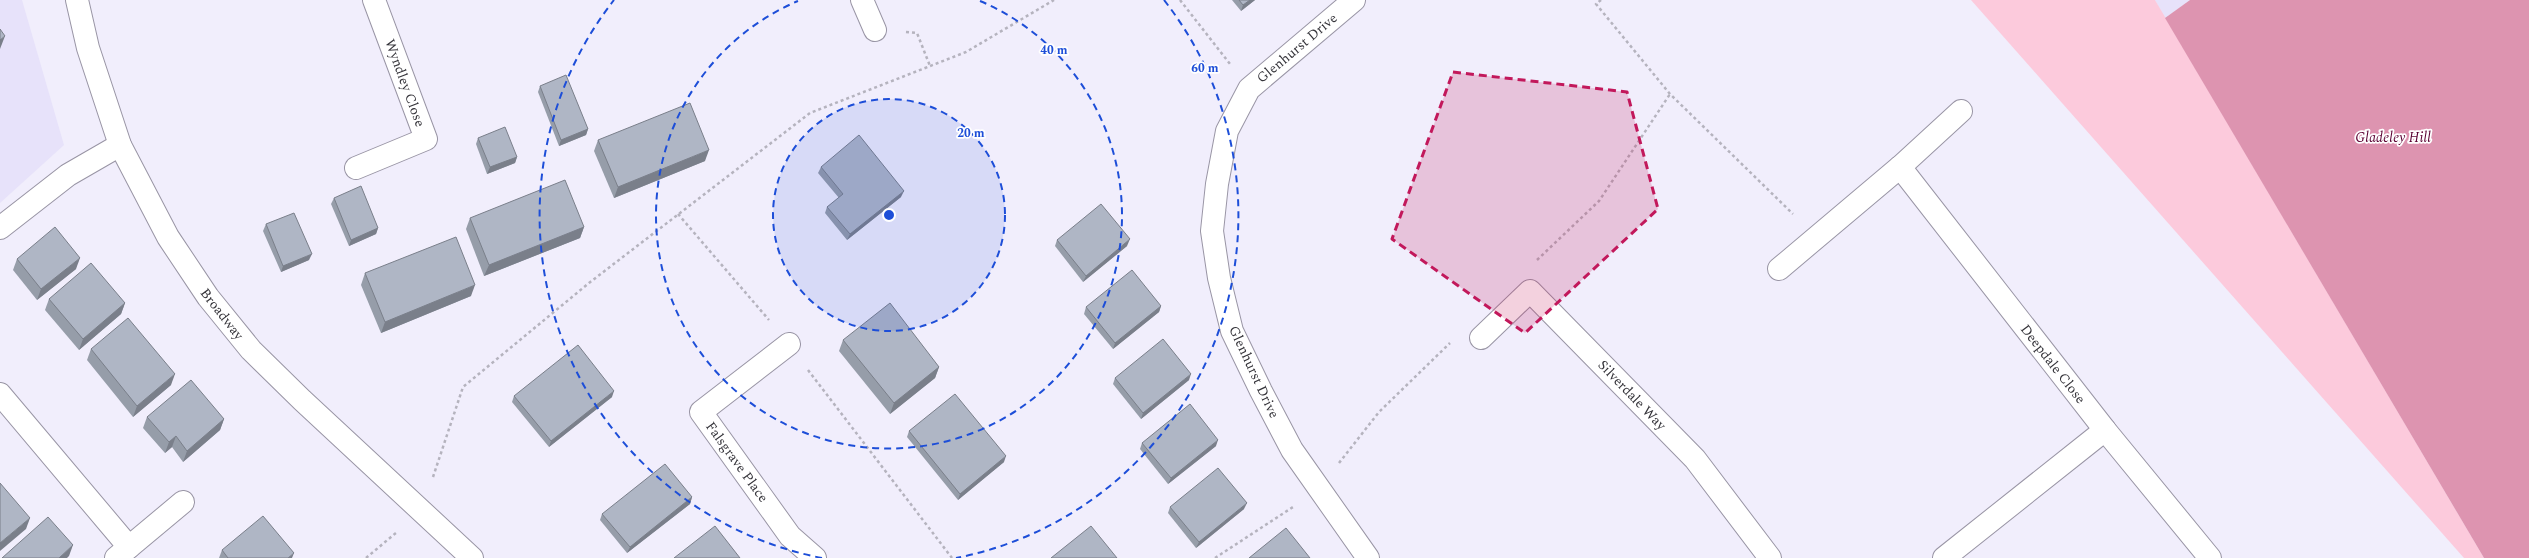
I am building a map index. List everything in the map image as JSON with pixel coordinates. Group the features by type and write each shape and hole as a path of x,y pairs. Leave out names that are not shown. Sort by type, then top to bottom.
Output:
{"street":[{"name":"Broadway","path":"76,0 88,48 120,145 168,237 208,297 251,350 302,400 423,510 472,558"},
{"name":"Wyndley Close","path":"356,168 426,139 374,0"},
{"path":"862,0 875,30"},
{"name":"Glenhurst Drive","path":"1354,0 1250,88 1227,131 1217,184 1212,231 1218,270 1232,331 1292,450 1368,558"},
{"path":"1779,269 1900,167 1961,111"},
{"path":"0,228 68,175 120,145"},
{"name":"Deepdale Close","path":"1900,167 2105,430 2210,558"},
{"name":"Silverdale Way","path":"1481,338 1530,291 1695,459 1770,558"},
{"name":"Falsgrave Place","path":"789,344 702,412 790,536 815,558"},
{"path":"0,394 123,553 183,502"},
{"path":"1944,558 2105,430"}],"path":[{"path":"366,558 423,510 463,386 589,283 810,113 966,52 1054,0"},
{"path":"1180,0 1250,88"},
{"path":"1601,0 1596,4 1670,94 1816,237"},
{"path":"875,30 917,32 930,66"},
{"path":"678,214 789,344 952,558"},
{"path":"1214,558 1319,489"}],"highlighted area":[{"path":"1453,72 1627,92 1658,209 1525,333 1392,239"}],"shaded area":[{"path":"0,0 22,0 64,145 0,203"},
{"path":"1971,0 2155,0 2484,558 2464,558"},
{"path":"2155,0 2190,0 2165,18"}],"green space":[{"name":"Gladeley Hill","path":"2190,0 2529,0 2529,558 2484,558 2165,18"}],"building":[{"path":"1239,0 1250,0 1243,5"},
{"path":"0,29 5,36 0,40"},
{"path":"566,75 588,129 561,140 540,86"},
{"path":"690,103 709,150 618,187 598,140"},
{"path":"505,127 517,157 490,167 478,138"},
{"path":"859,135 904,191 850,234 827,207 843,194 821,167"},
{"path":"565,180 584,227 489,265 470,218"},
{"path":"361,186 378,228 351,240 334,198"},
{"path":"1101,204 1130,239 1086,276 1057,240"},
{"path":"294,213 312,254 283,266 266,224"},
{"path":"55,227 80,258 41,289 17,259"},
{"path":"456,237 475,285 385,322 365,273"},
{"path":"91,263 125,303 83,339 49,299"},
{"path":"1132,270 1161,306 1115,343 1086,307"},
{"path":"890,303 939,367 894,403 843,340"},
{"path":"128,318 175,374 137,406 91,349"},
{"path":"1163,339 1191,374 1143,413 1115,378"},
{"path":"578,345 614,391 551,441 514,396"},
{"path":"191,380 224,419 187,451 176,436 169,442 147,417"},
{"path":"955,394 1006,456 960,494 909,431"},
{"path":"1190,404 1218,440 1171,478 1142,443"},
{"path":"665,464 692,497 630,547 602,514"},
{"path":"1218,468 1247,503 1199,542 1170,507"},
{"path":"0,483 30,518 0,543"},
{"path":"263,516 294,553 288,558 228,558 222,550"},
{"path":"48,517 73,545 59,558 2,558"},
{"path":"715,526 740,558 674,558"},
{"path":"1091,526 1117,558 1051,558"},
{"path":"1286,528 1310,558 1249,558"}]}
